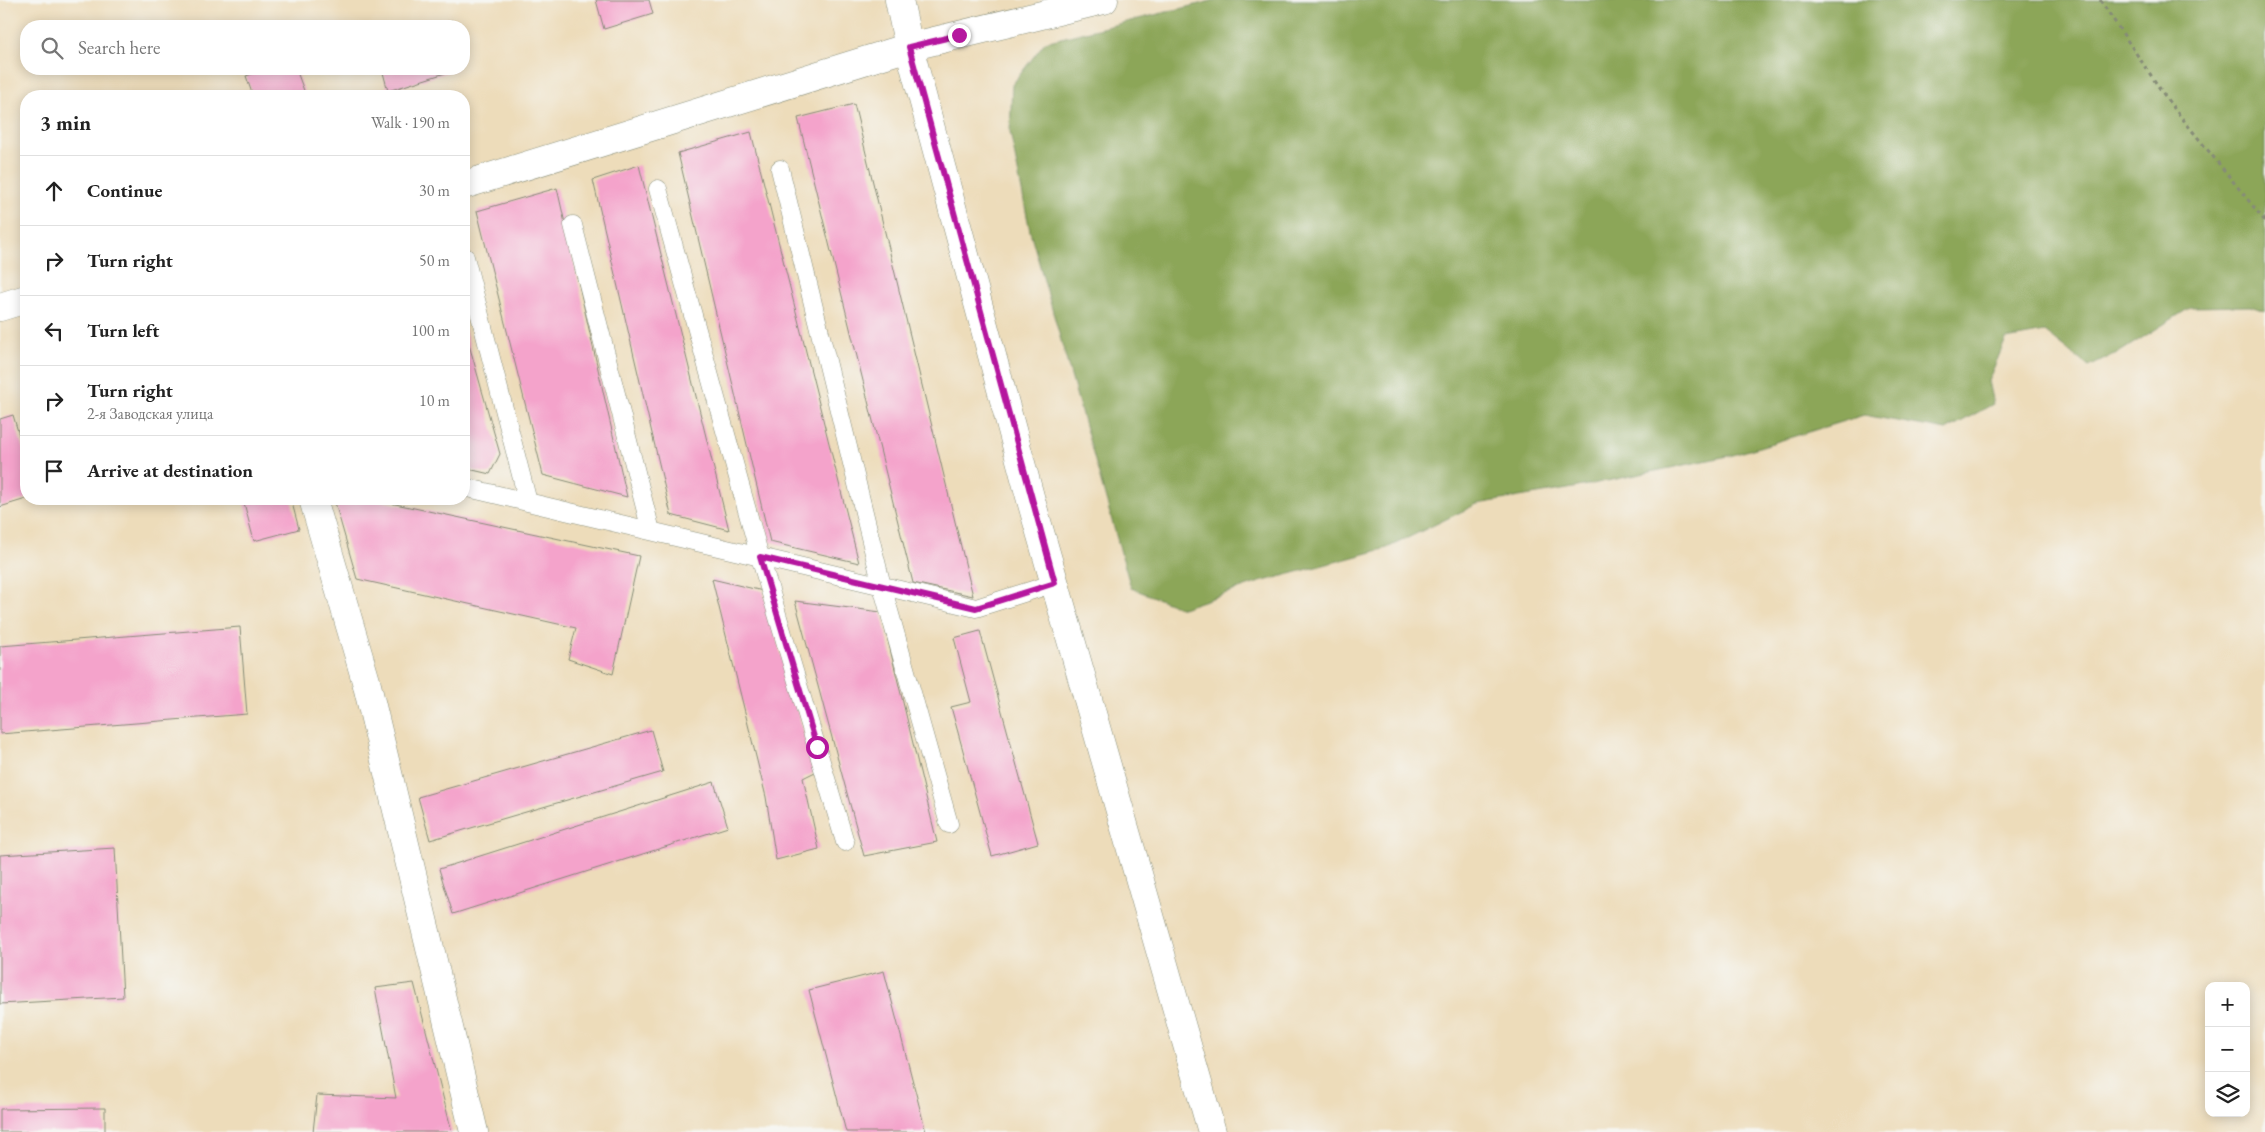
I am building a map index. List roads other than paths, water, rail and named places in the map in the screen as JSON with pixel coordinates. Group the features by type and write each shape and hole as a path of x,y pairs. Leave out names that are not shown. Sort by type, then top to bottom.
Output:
{"street":[{"path":"898,0 909,47 1055,583 1212,1132"},
{"path":"470,183 909,47 1104,0"},
{"path":"0,307 20,301"},
{"path":"315,505 366,681 474,1132"}],"lane":[{"path":"780,169 882,586 949,824"},
{"path":"658,189 760,557 845,842"},
{"path":"573,225 651,531"},
{"path":"470,276 528,502"},
{"path":"470,488 976,608 1055,583"}]}
